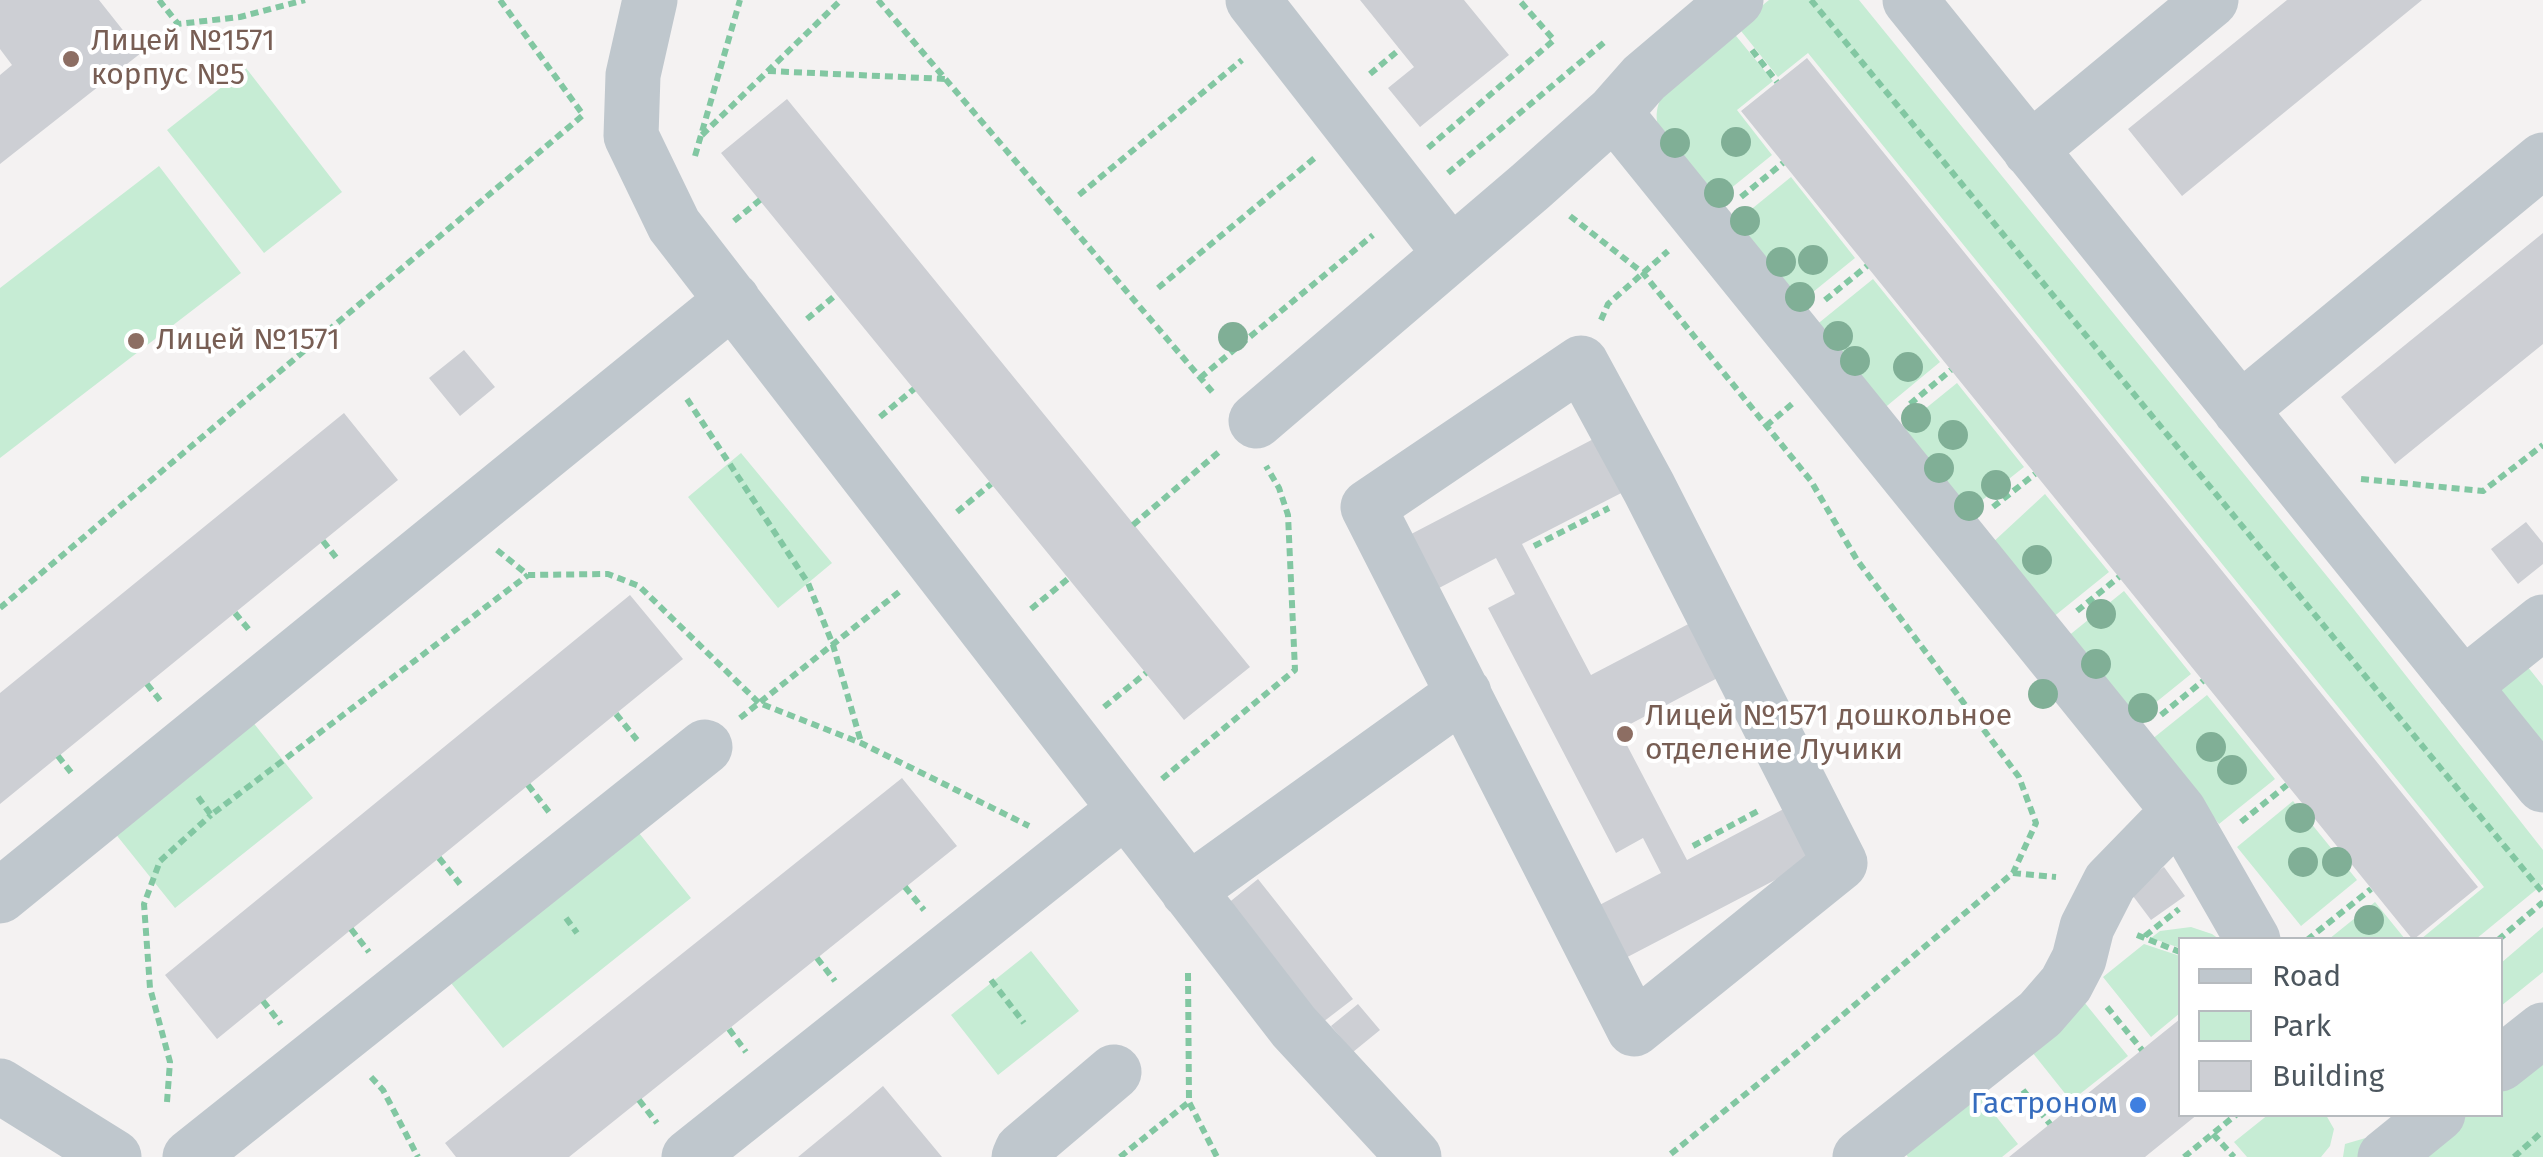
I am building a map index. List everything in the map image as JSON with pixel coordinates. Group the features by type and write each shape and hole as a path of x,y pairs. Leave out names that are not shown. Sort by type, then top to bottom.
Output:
{"street":[{"path":"650,0 633,75 607,125 674,225 1294,1027 1414,1157"},
{"path":"1249,441 1451,254 1614,112 1644,78 1736,0"},
{"path":"1910,0 2543,785"},
{"path":"2030,150 2211,0"},
{"path":"1265,16 1451,254"},
{"path":"1614,112 2179,811 2251,937"},
{"path":"2240,410 2543,160"},
{"path":"0,896 733,300"},
{"path":"1581,362 1649,488 1840,863 1634,1029 1368,507 1581,362"},
{"path":"2463,686 2543,622"},
{"path":"1198,904 1464,693"},
{"path":"190,1157 704,747"},
{"path":"688,1157 1125,810"},
{"path":"1860,1157 2040,1014 2066,984 2079,959 2087,927 2110,882 2179,811"},
{"path":"2503,1062 2543,1030"},
{"path":"1020,1157 1022,1150 1114,1072"},
{"path":"0,1086 114,1157"}],"path":[{"path":"159,0 178,24 240,17 305,0"},
{"path":"0,608 607,125 500,0"},
{"path":"674,225 740,0"},
{"path":"701,136 841,0"},
{"path":"878,0 1200,378 1402,191 1554,40 1520,0"},
{"path":"1811,0 2543,892"},
{"path":"1079,195 1265,16"},
{"path":"1402,191 1620,29"},
{"path":"1763,64 1777,82"},
{"path":"767,71 946,79"},
{"path":"1158,288 1352,126"},
{"path":"1531,186 1643,273 1811,481 1856,560 2020,777 2036,823 2013,872 1667,1157"},
{"path":"1608,304 1702,220"},
{"path":"661,359 808,583 833,644 861,743"},
{"path":"1125,810 1295,670 1288,515 1279,488 1249,441 1134,525"},
{"path":"2290,472 2483,491 2543,445"},
{"path":"1534,546 1649,488"},
{"path":"461,522 528,575"},
{"path":"704,747 934,563"},
{"path":"166,1102 170,1062 150,988 144,904 160,861 212,815 528,575 608,574 639,586 760,703 861,743 1075,849"},
{"path":"169,758 212,815"},
{"path":"1693,846 1803,786"},
{"path":"2311,937 2371,889"},
{"path":"2502,937 2543,902"},
{"path":"1198,904 1188,960 1189,1102 1216,1157"},
{"path":"992,982 1024,1023"},
{"path":"383,1090 418,1157"},
{"path":"1120,1157 1189,1102"},
{"path":"2184,1157 2233,1117"},
{"path":"2514,1157 2543,1130"},
{"path":"2213,1134 2234,1157"}],"green space":[{"path":"1769,0 1859,0 2352,607 2543,850 2543,884 2478,937 2423,937 2484,887 1808,53 1778,77 1737,26"},
{"path":"1732,31 1773,81 1737,110 1772,155 1714,202 1661,131 1657,111 1670,84 1682,71"},
{"path":"246,68 342,192 264,253 167,130"},
{"path":"159,166 241,273 0,458 0,288"},
{"path":"1791,177 1855,258 1797,305 1732,225"},
{"path":"1873,279 1940,362 1882,410 1815,326"},
{"path":"1957,383 2024,467 1966,513 1899,430"},
{"path":"741,453 832,563 778,608 688,497"},
{"path":"2045,494 2109,572 2052,618 1991,544"},
{"path":"2124,591 2191,674 2134,720 2067,637"},
{"path":"2527,666 2543,686 2543,762 2498,695"},
{"path":"2207,695 2275,779 2219,824 2151,740"},
{"path":"248,716 313,798 175,908 110,827"},
{"path":"2293,801 2357,880 2301,926 2237,847"},
{"path":"635,828 691,898 503,1048 447,978"},
{"path":"2375,902 2403,937 2331,937"},
{"path":"2191,927 2216,937 2178,937 2178,947 2151,938 2160,931"},
{"path":"2543,927 2543,972 2503,1004 2503,961"},
{"path":"2144,944 2178,955 2178,1015 2151,1037 2103,977"},
{"path":"1031,951 1079,1011 998,1075 951,1015"},
{"path":"2080,997 2128,1056 2071,1101 2024,1042"},
{"path":"2543,1020 2543,1157 2343,1157 2345,1144 2393,1130 2450,1117 2503,1117 2503,1078"},
{"path":"1971,1085 2018,1144 2002,1157 1908,1157 1898,1145"},
{"path":"2265,1117 2327,1117 2334,1129 2330,1146 2321,1157 2247,1157 2234,1142"}],"building":[{"name":"Лицей №1571 корпус №5","path":"0,0 99,0 141,53 0,164 0,75 12,65 0,49"},
{"path":"1360,0 1464,0 1509,55 1420,127 1388,88 1414,67"},
{"path":"2287,0 2422,0 2182,196 2128,129"},
{"path":"1807,58 2478,887 2417,937 2411,937 1741,111"},
{"path":"787,99 1250,667 1184,720 721,153"},
{"path":"2543,233 2543,344 2395,464 2341,397"},
{"path":"464,350 495,387 460,416 429,378"},
{"path":"344,413 398,480 0,804 0,693"},
{"path":"1603,434 1631,488 1522,544 1591,675 1698,619 1727,673 1619,730 1687,860 1795,803 1823,855 1614,964 1586,912 1661,873 1643,838 1616,853 1488,608 1515,594 1496,558 1422,597 1394,543"},
{"path":"2526,522 2543,543 2543,564 2518,584 2491,549"},
{"path":"630,595 683,659 217,1039 165,975"},
{"path":"902,778 957,846 569,1157 456,1157 445,1143"},
{"path":"2164,867 2185,896 2151,920 2130,892"},
{"path":"1258,879 1353,999 1310,1032 1216,913"},
{"path":"1358,1004 1380,1030 1353,1052 1331,1026"},
{"path":"2178,1021 2178,1117 2194,1117 2145,1157 2009,1157"},
{"path":"883,1086 942,1157 798,1157 849,1115"}],"place":[{"name":"Лицей №1571 корпус №5","path":"71,59"},
{"name":"Лицей №1571","path":"136,341"},
{"name":"Лицей №1571 дошкольное отделение Лучики","path":"1625,734"},
{"name":"Гастроном","path":"2138,1105"}]}
